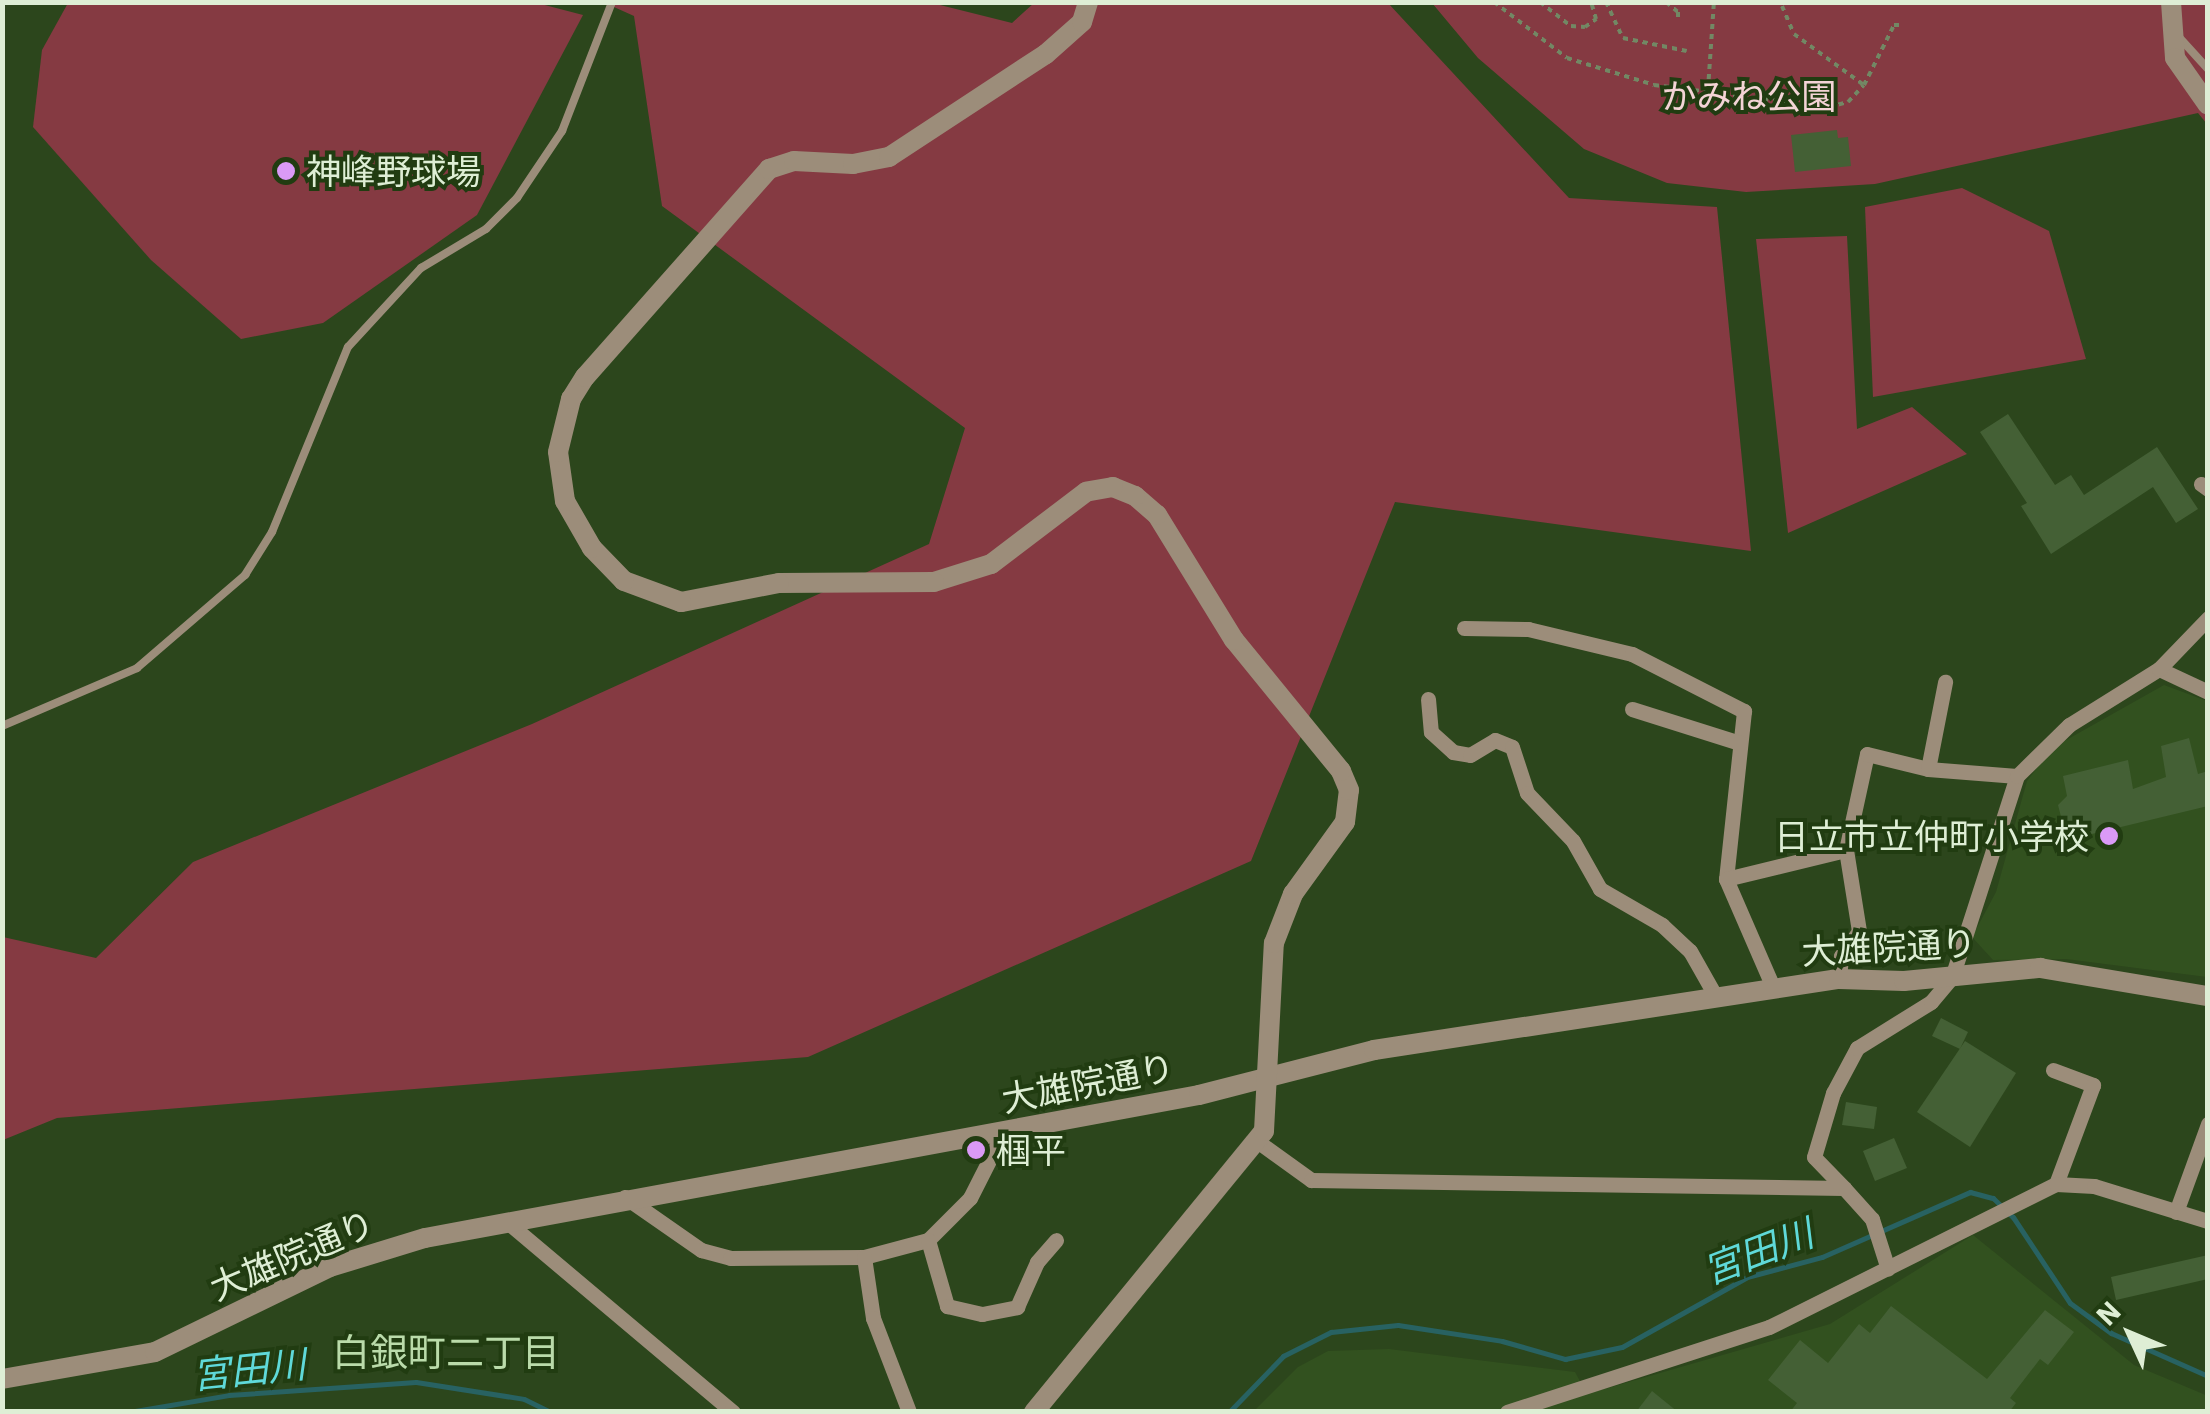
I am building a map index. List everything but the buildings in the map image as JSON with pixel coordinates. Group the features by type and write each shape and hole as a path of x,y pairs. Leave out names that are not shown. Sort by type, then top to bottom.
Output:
{"street":[{"path":"1034,1412 1258,1141 1267,1117 1274,943 1282,916 1346,822 1349,790 1341,771 1211,607 1156,515 1135,496 1113,487 1086,492 991,564 934,582 778,583 680,602 641,591 610,568 578,526 561,480 563,425 585,377 769,169 794,161 870,164 888,157 1046,54 1082,22 1088,2"},
{"path":"2171,2 2168,24 2175,58 2208,105"},
{"path":"1888,1269 1872,1219 1814,1157 1841,1078 1857,1048 1931,1002 1952,978 2017,776 2069,725 2158,669 2208,618"},
{"path":"1464,628 1528,629 1632,654 1744,711 1726,879 1773,987"},
{"path":"2158,669 2208,692"},
{"path":"1928,769 1945,682"},
{"path":"1428,699 1431,732 1453,752 1470,755 1495,740 1512,747 1528,793 1573,840 1600,889 1662,924 1690,951 1716,996"},
{"path":"1632,709 1740,743"},
{"path":"1839,979 1842,956 1859,931 1846,850 1867,754 1928,769 2017,776"},
{"path":"1726,879 1846,850"},
{"name":"大雄院通り","path":"2,1379 155,1352 362,1254 624,1197 1003,1132 1374,1050 1839,979 1952,978 2040,968 2208,996"},
{"path":"2054,1070 2093,1085 2056,1184"},
{"path":"2176,1212 2208,1124"},
{"path":"624,1197 701,1250 730,1258 864,1257 928,1240 970,1198 1003,1132"},
{"path":"1258,1141 1311,1180 1844,1188"},
{"path":"1507,1412 1769,1327 2056,1184 2094,1186 2208,1221"},
{"path":"506,1221 733,1412"},
{"path":"928,1240 946,1306 982,1314 1017,1308 1037,1262 1056,1240"},
{"path":"864,1257 872,1318 908,1412"}],"lane":[{"path":"2,726 137,668 244,575 272,532 348,348 421,268 486,229 517,198 562,131 612,2"},
{"path":"2168,24 2208,69"}],"path":[{"path":"1494,2 1568,58 1654,85 1708,89 1829,108 1848,102 1864,85 1894,25 1904,25"},
{"path":"1540,2 1571,26 1585,27 1596,19 1591,2"},
{"path":"1606,2 1623,38 1688,51"},
{"path":"1666,2 1678,12 1678,22"},
{"path":"1708,89 1716,2 1782,6 1818,2"},
{"path":"1782,6 1794,34 1864,85"}],"shaded area":[{"name":"日立市立仲町小学校","path":"2164,685 2207,701 2207,977 2066,959 1993,960 1972,937 1996,892 2027,781 2052,748"},
{"path":"1973,1235 2134,1365 2208,1396 2207,1412 1253,1412 1298,1367 1328,1351 1389,1349 1575,1372 1587,1394 1830,1324"}],"green space":[{"name":"神峰野球場","path":"68,3 537,3 583,15 477,215 323,323 241,339 151,260 33,127 42,50"},
{"path":"605,3 932,3 1012,23 1034,3 1388,3 1569,198 1717,207 1751,551 1395,502 1251,861 808,1057 57,1118 3,1140 3,937 96,958 193,862 532,724 929,544 965,428 662,206 634,16"},
{"name":"かみね公園","path":"1432,3 2207,3 2207,124 2198,113 1875,184 1746,192 1667,183 1584,149 1478,58"},
{"path":"1962,188 2049,231 2086,359 1873,397 1865,207"},
{"path":"1847,236 1857,429 1912,407 1967,454 1788,533 1756,239"}],"waterway":[{"name":"宮田川","path":"1229,1412 1283,1356 1331,1332 1398,1325 1502,1341 1565,1359 1622,1347 1747,1277 1822,1257 1970,1192 1993,1198 2013,1217 2070,1303 2111,1333 2208,1376"},
{"name":"宮田川","path":"129,1412 229,1395 416,1382 524,1399 551,1412"}],"place":[{"name":"神峰野球場","path":"286,171"},
{"name":"日立市立仲町小学校","path":"2109,836"},
{"name":"椢平","path":"976,1150"}],"district":[{"name":"白銀町二丁目","path":"446,1352"}]}
